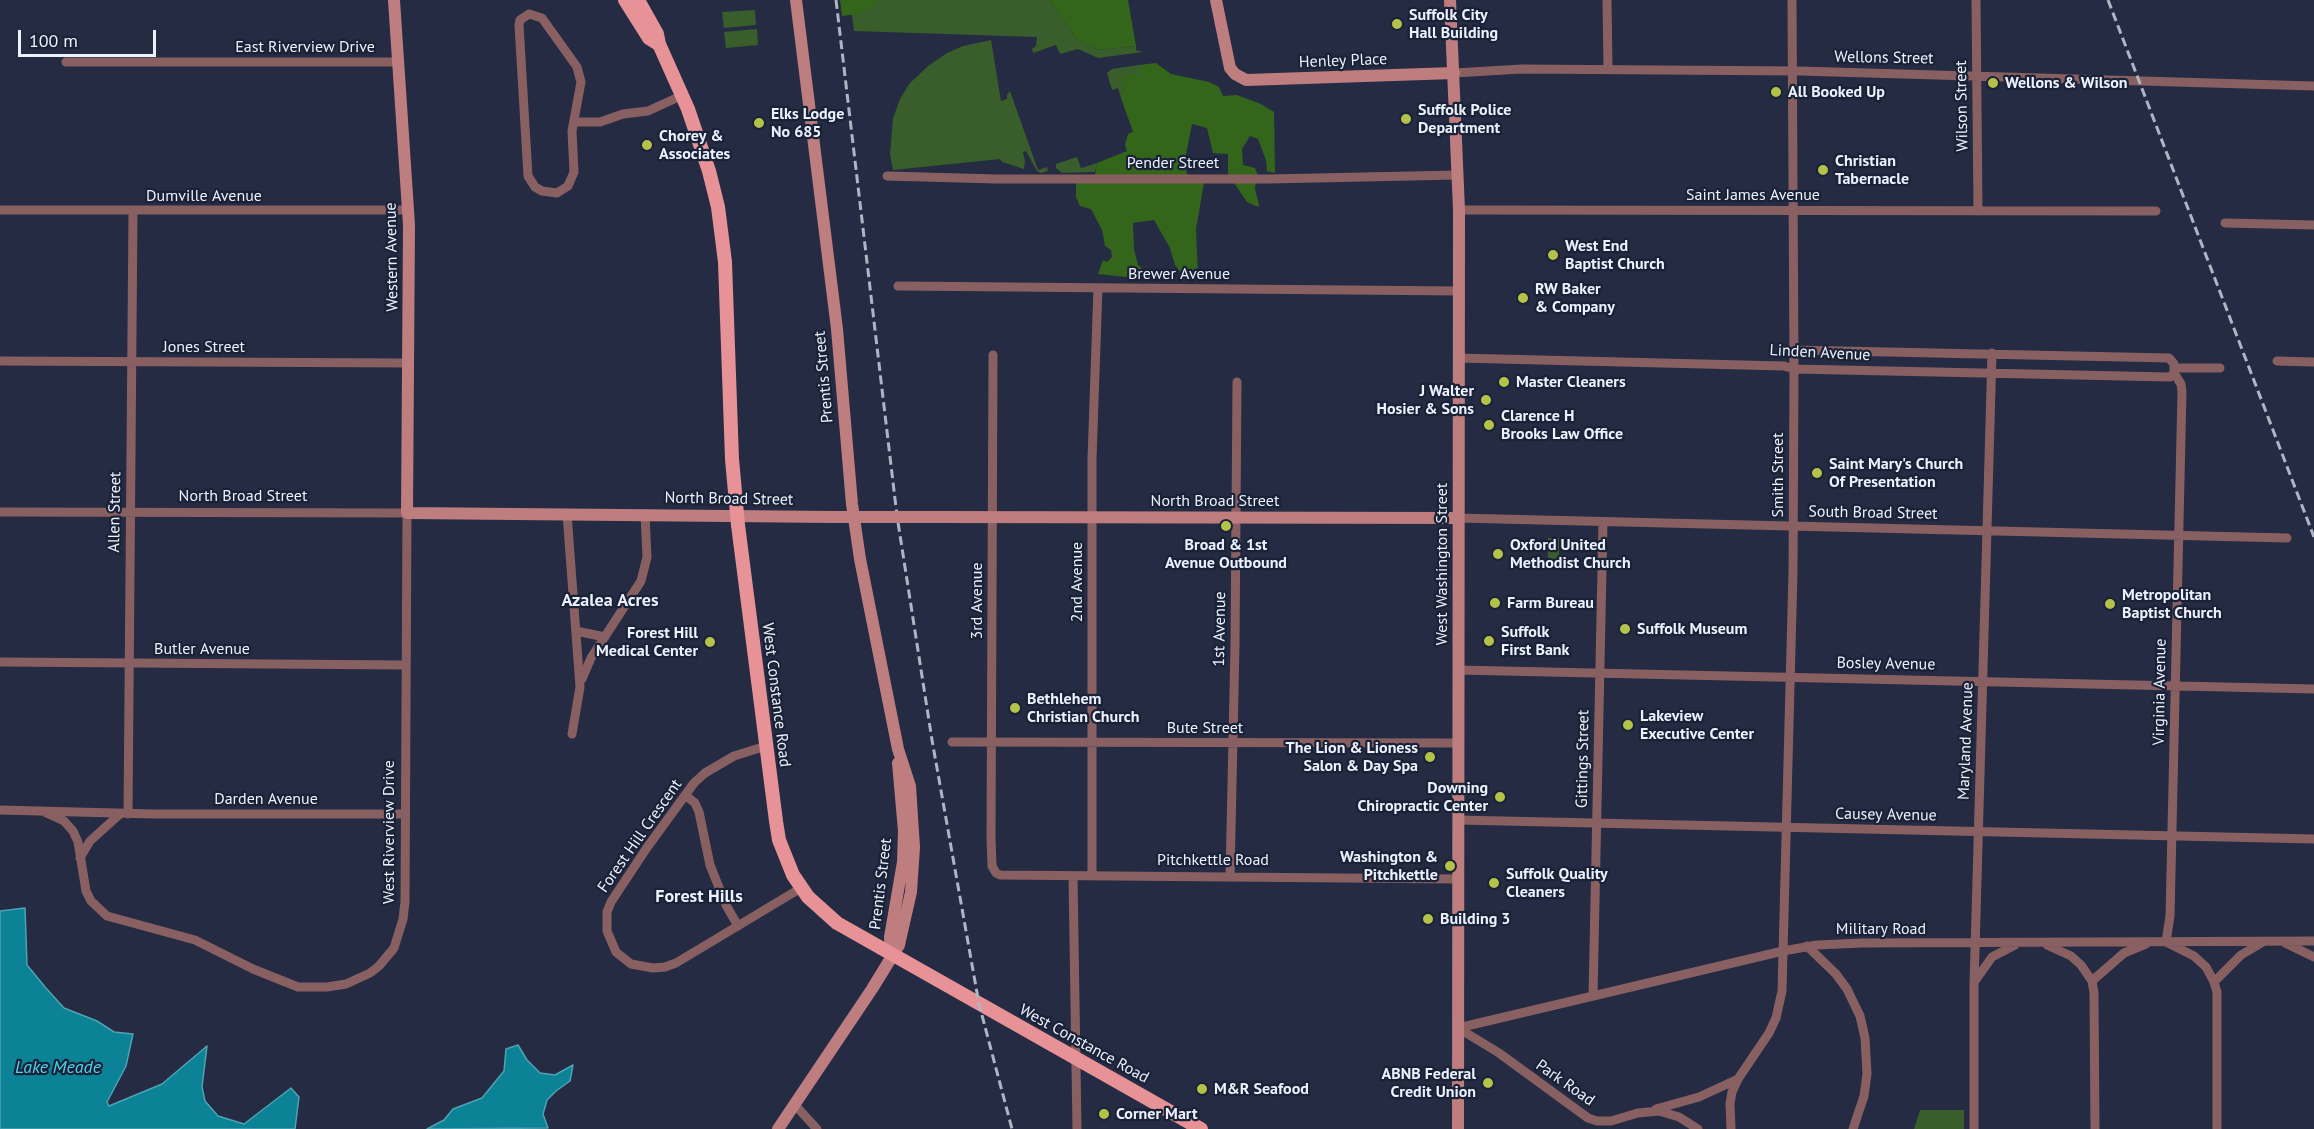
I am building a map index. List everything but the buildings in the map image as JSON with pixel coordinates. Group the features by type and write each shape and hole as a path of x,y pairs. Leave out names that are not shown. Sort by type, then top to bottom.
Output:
{"main road":[{"name":"West Constance Road","path":"625,0 649,38 659,44"},
{"name":"West Constance Road","path":"638,0 657,34 659,44 683,95 709,171 723,237 737,515 766,746 780,840 785,858 801,888 822,911 837,923 1201,1129"}],"street":[{"name":"Western Avenue","path":"394,0 408,210 407,513"},
{"name":"Prentis Street","path":"796,0 837,329 852,504 898,749 910,786 914,846 908,910 898,945 891,955"},
{"name":"Henley Place","path":"1216,0 1228,60 1234,74 1246,80 1454,73"},
{"name":"West Washington Street","path":"1450,0 1459,210 1458,1129"},
{"path":"1607,0 1608,69"},
{"name":"Smith Street","path":"1738,1079 1761,1048 1776,1018 1782,991 1793,526 1792,0"},
{"name":"Wilson Street","path":"1976,0 1978,211"},
{"path":"535,15 542,18 577,67 581,82 574,122 572,178 562,191 557,193 542,191 535,187 528,176 519,25 524,16 535,15"},
{"name":"East Riverview Drive","path":"66,62 399,62"},
{"name":"Wellons Street","path":"1454,73 1522,69 1792,71 2314,86"},
{"path":"574,122 600,123 623,114 648,111 683,95"},
{"name":"Pender Street","path":"887,176 997,179 1458,175"},
{"name":"Dumville Avenue","path":"0,210 408,210"},
{"name":"Saint James Avenue","path":"1459,210 2156,211"},
{"name":"Allen Street","path":"124,814 134,211"},
{"path":"2225,223 2314,225"},
{"name":"Brewer Avenue","path":"898,286 1459,291"},
{"name":"2nd Avenue","path":"1092,876 1092,516 1098,288"},
{"name":"Linden Avenue","path":"1458,358 1784,366 1794,369 2170,377 2174,370 2173,360 2169,358 1794,350"},
{"name":"Maryland Avenue","path":"1974,1129 1974,985 1992,354"},
{"name":"3rd Avenue","path":"991,847 993,355"},
{"name":"Jones Street","path":"0,361 408,363"},
{"path":"2277,361 2314,362"},
{"name":"Linden Avenue","path":"2174,370 2220,368"},
{"name":"Virginia Avenue","path":"2166,942 2170,916 2182,392 2174,370"},
{"name":"1st Avenue","path":"1230,877 1237,382"},
{"name":"North Broad Street","path":"0,512 1458,519"},
{"name":"West Riverview Drive","path":"42,812 64,821 73,831 78,842 86,891 98,909 107,916 195,940 253,969 298,987 327,987 346,984 370,973 394,948 402,926 405,902 407,513"},
{"path":"567,514 580,687"},
{"path":"572,734 580,687 591,658 636,592 643,575 647,557 645,514"},
{"name":"South Broad Street","path":"1458,519 2287,538"},
{"name":"Gittings Street","path":"1593,996 1603,522"},
{"path":"576,632 605,637"},
{"name":"Butler Avenue","path":"0,662 405,665"},
{"name":"Bosley Avenue","path":"1458,670 2314,689"},
{"name":"Bute Street","path":"952,742 1458,743"},
{"name":"Forest Hill Crescent","path":"766,746 720,763 705,773 685,795 611,902 606,921 610,943 621,957 631,964 642,967 665,967 676,963 801,888"},
{"path":"685,795 695,803 699,812 710,865 718,888 738,926"},
{"path":"0,810 42,812"},
{"name":"Darden Avenue","path":"42,812 404,814"},
{"path":"80,858 90,841 124,814"},
{"name":"Causey Avenue","path":"1458,820 2314,839"},
{"name":"Pitchkettle Road","path":"991,847 993,869 1000,875 1457,879"},
{"path":"1073,876 1077,1129"},
{"name":"Military Road","path":"1458,1028 1807,946 1862,943 2314,940"},
{"path":"2214,982 2241,955 2266,941"},
{"path":"2277,941 2296,947 2314,957"},
{"path":"2092,981 2124,953 2153,942"},
{"path":"2166,942 2194,956 2205,967 2217,992 2217,1129"},
{"path":"1974,985 1979,973 1992,957 2023,943"},
{"path":"2039,943 2049,945 2071,956 2081,965 2092,981 2094,993 2094,1129"},
{"path":"1807,946 1836,974 1847,989 1860,1016 1865,1038 1867,1074 1864,1096 1853,1129"},
{"path":"778,1129 885,969 891,955"},
{"name":"Park Road","path":"1458,1028 1499,1053 1596,1125 1650,1111 1679,1117 1698,1129"},
{"path":"1650,1111 1699,1097 1738,1079"},
{"path":"1731,1129 1730,1104 1738,1079"},
{"path":"795,1105 817,1129"}],"green space":[{"path":"840,0 878,0 876,5 859,14 842,16"},
{"path":"850,0 1049,0 1076,38 1082,42 1098,50 1136,46 1136,50 1143,52 1098,58 1078,49 1060,54 1056,45 1033,53 1032,49 1036,46 1037,37 854,31"},
{"path":"1049,0 1128,0 1136,46 1098,50 1082,42 1076,38"},
{"path":"755,10 756,25 724,28 722,12"},
{"path":"757,29 758,45 726,48 724,32"},
{"path":"991,40 1001,101 1007,99 1010,91 1038,170 1047,167 1048,171 1041,173 1037,171 1026,151 1023,152 1024,169 1002,162 1000,159 893,170 890,154 893,118 900,99 910,83 928,66 947,53 963,46"},
{"path":"1156,63 1171,74 1209,82 1219,87 1223,96 1237,95 1261,104 1274,112 1275,173 1267,171 1266,160 1258,139 1250,136 1242,149 1243,165 1255,168 1257,173 1255,189 1259,205 1258,207 1247,202 1228,174 1228,154 1213,153 1207,128 1192,124 1184,165 1190,182 1204,183 1196,229 1198,275 1192,277 1183,275 1175,265 1170,248 1154,220 1133,223 1134,249 1138,265 1146,272 1145,279 1098,274 1103,260 1107,262 1112,257 1111,250 1105,246 1102,230 1091,209 1080,206 1076,197 1076,181 1094,181 1097,163 1127,151 1125,145 1128,134 1133,132 1121,98 1123,88 1121,81 1129,74 1139,75 1139,65"},
{"path":"1139,65 1139,75 1123,88 1121,98 1118,88 1112,90 1107,73 1112,69"},
{"path":"1077,157 1081,168 1097,163 1095,172 1062,173 1056,168 1056,164"},
{"path":"1548,538 1559,538 1559,562 1548,562"},
{"path":"1920,1110 1964,1110 1964,1129 1914,1129"}],"water":[{"name":"Lake Meade","path":"25,908 27,965 45,987 64,1008 97,1021 114,1032 133,1034 126,1066 107,1102 109,1106 162,1084 207,1046 202,1087 205,1101 218,1116 244,1124 291,1088 299,1097 295,1129 0,1129 0,911"},
{"path":"518,1045 527,1060 540,1073 555,1075 573,1065 570,1081 547,1100 543,1114 548,1128 427,1129 444,1120 453,1109 482,1098 504,1071 506,1049"}],"railway":[{"path":"836,0 897,516 932,740 979,1004 1012,1129"},
{"path":"2108,0 2314,537"}],"place":[{"name":"Suffolk City Hall Building","path":"1397,24"},
{"name":"Wellons & Wilson","path":"1993,83"},
{"name":"All Booked Up","path":"1776,92"},
{"name":"Suffolk Police Department","path":"1406,119"},
{"name":"Elks Lodge No 685","path":"759,123"},
{"name":"Chorey & Associates","path":"647,145"},
{"name":"Christian Tabernacle","path":"1823,170"},
{"name":"West End Baptist Church","path":"1553,255"},
{"name":"RW Baker & Company","path":"1523,298"},
{"name":"Master Cleaners","path":"1504,382"},
{"name":"J Walter Hosier & Sons","path":"1486,400"},
{"name":"Clarence H Brooks Law Office","path":"1489,425"},
{"name":"Saint Mary's Church Of Presentation","path":"1817,473"},
{"name":"Broad & 1st Avenue Outbound","path":"1226,526"},
{"name":"Oxford United Methodist Church","path":"1498,554"},
{"name":"Farm Bureau","path":"1495,603"},
{"name":"Metropolitan Baptist Church","path":"2110,604"},
{"name":"Suffolk Museum","path":"1625,629"},
{"name":"Suffolk First Bank","path":"1489,641"},
{"name":"Forest Hill Medical Center","path":"710,642"},
{"name":"Bethlehem Christian Church","path":"1015,708"},
{"name":"Lakeview Executive Center","path":"1628,725"},
{"name":"The Lion & Lioness Salon & Day Spa","path":"1430,757"},
{"name":"Downing Chiropractic Center","path":"1500,797"},
{"name":"Washington & Pitchkettle","path":"1450,866"},
{"name":"Suffolk Quality Cleaners","path":"1494,883"},
{"name":"Building 3","path":"1428,919"},
{"name":"ABNB Federal Credit Union","path":"1488,1083"},
{"name":"M&R Seafood","path":"1202,1089"},
{"name":"Corner Mart","path":"1104,1114"}],"district":[{"name":"Azalea Acres","path":"610,601"},
{"name":"Forest Hills","path":"699,897"}]}
